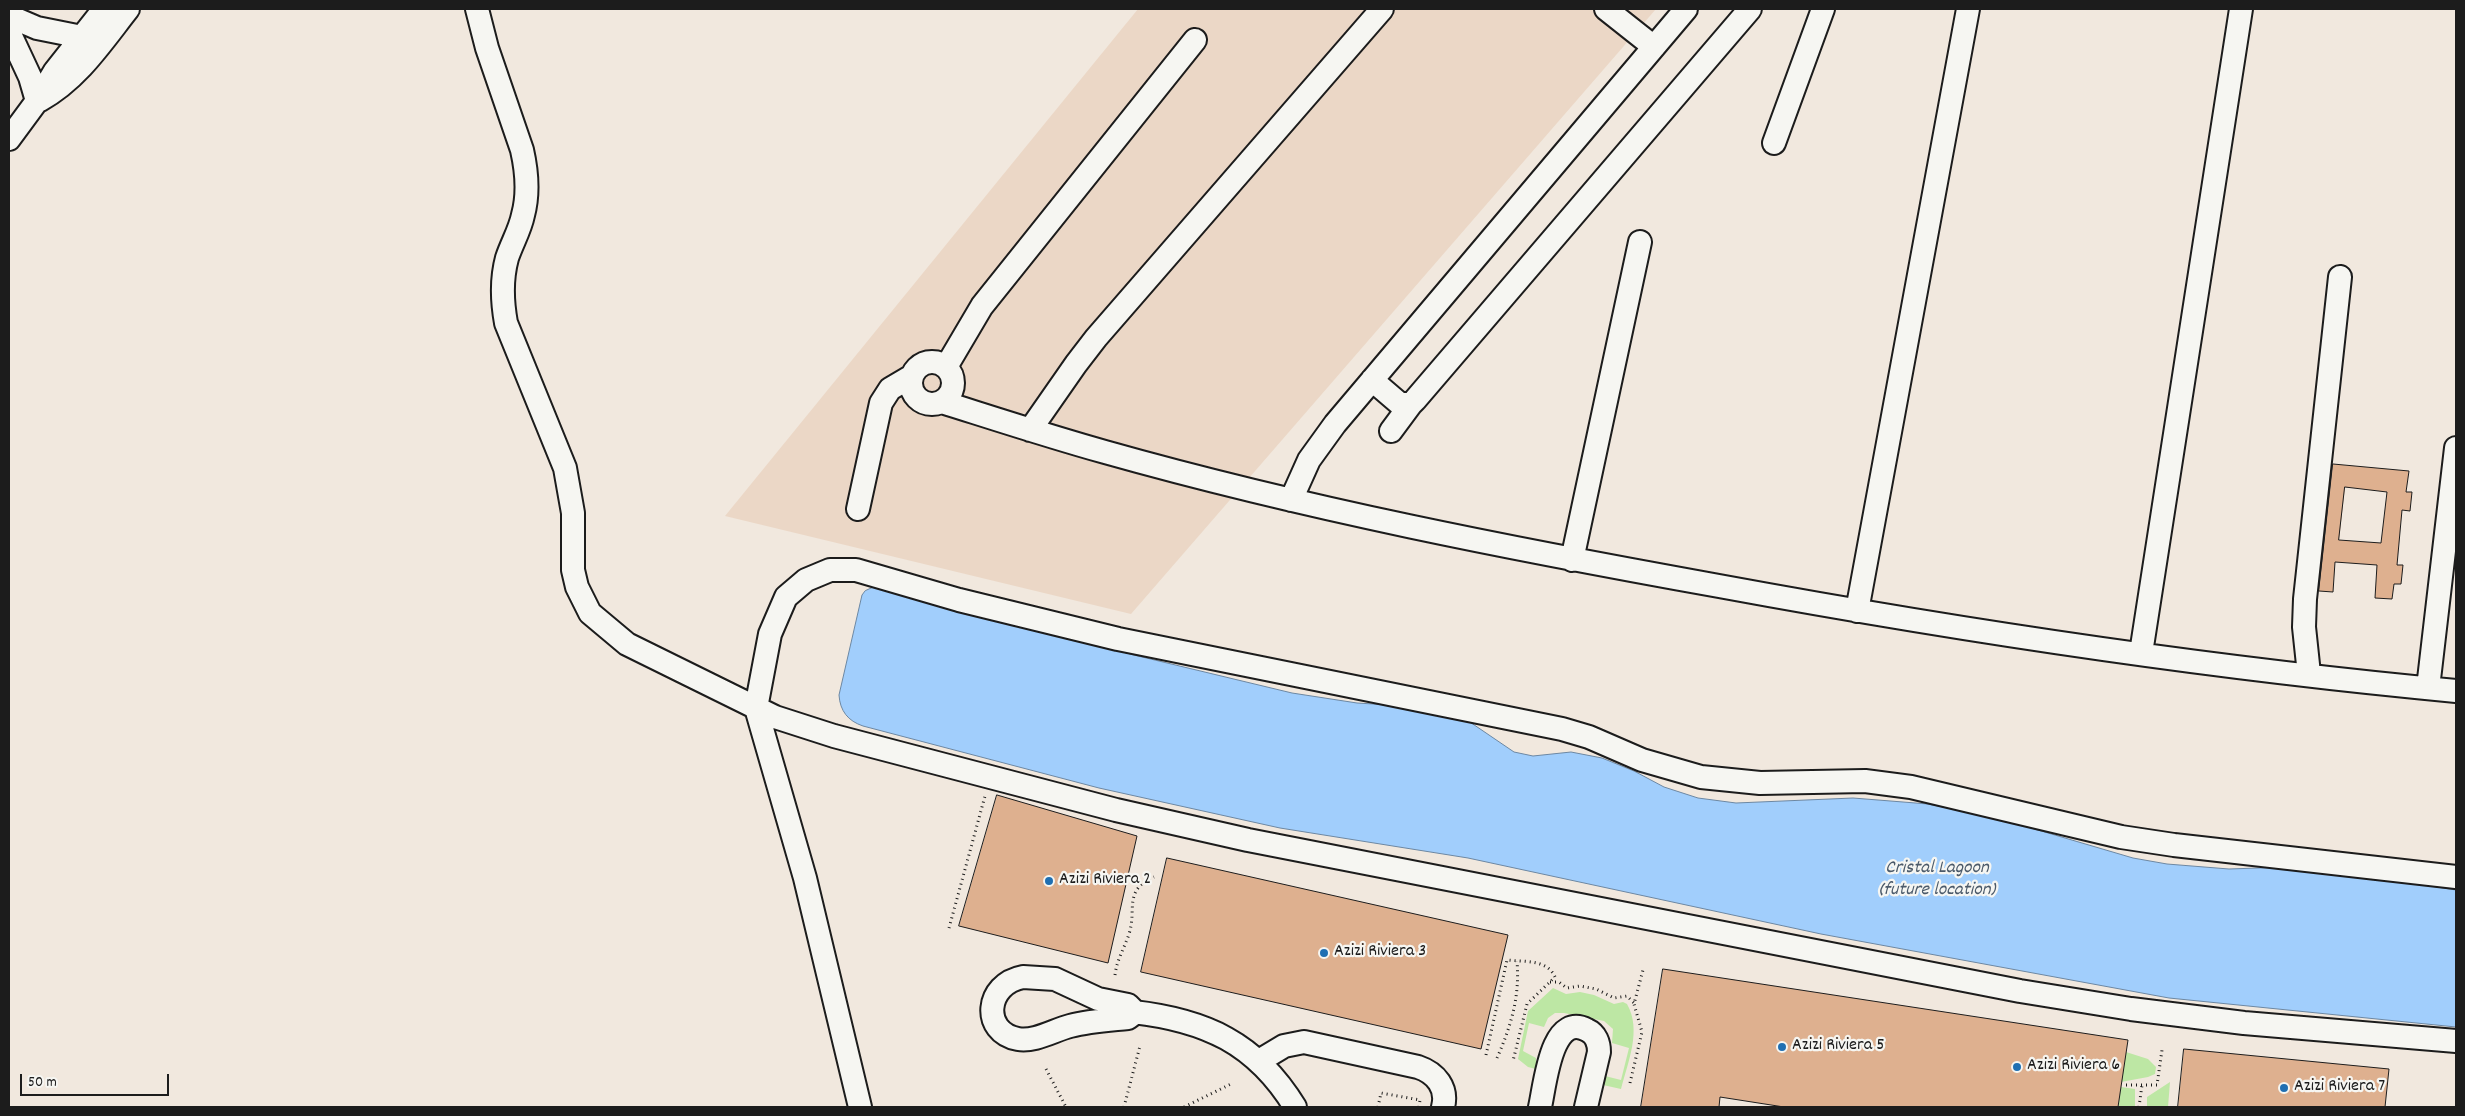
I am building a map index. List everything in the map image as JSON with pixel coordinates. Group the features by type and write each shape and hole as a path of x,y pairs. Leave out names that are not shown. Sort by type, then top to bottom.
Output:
{"street":[{"path":"9,139 37,101 55,71 104,9"},
{"path":"37,101 54,92 82,67 128,9"},
{"path":"477,9 484,40 526,166 526,199 519,229 504,271 502,304 512,340 565,468 573,513 572,553 577,587 590,613 627,644 792,724 1116,810 1248,840 2020,991 2131,1009 2244,1023 2456,1041"},
{"path":"1030,430 1071,370 1096,338 1382,9"},
{"path":"1606,9 1654,47"},
{"path":"1291,500 1299,479 1321,441 1686,9"},
{"path":"1391,431 1410,404 1750,9"},
{"path":"1774,143 1823,9"},
{"path":"1857,611 1968,9"},
{"path":"2142,653 2241,9"},
{"path":"9,16 37,28 82,37"},
{"path":"9,32 27,69 37,101"},
{"path":"946,367 982,306 1194,40"},
{"path":"1572,560 1640,242"},
{"path":"2309,674 2304,627 2305,598 2340,277"},
{"path":"858,509 881,403 890,389 912,376 923,364 931,362 946,367 952,373 953,390 942,402"},
{"path":"912,376 913,392 918,399 926,403 942,402 1107,453 1291,500 1572,560 1857,611 2142,653 2456,691"},
{"path":"1372,380 1396,402 1410,404"},
{"path":"2428,688 2456,448"},
{"path":"860,1107 805,878 756,708 770,634 786,597 795,588 818,574 837,570 856,570 959,600 1092,632 1577,732 1642,760 1701,777 1760,783 1865,782 1911,787 1959,797 2077,828 2130,838 2218,851 2456,877"},
{"path":"1133,1012 1128,1018 1071,1026 1037,1037 1019,1039 1002,1032 996,1024 992,1007 998,989 1004,983 1012,978 1034,976 1055,979 1098,999 1128,1005 1133,1012 1168,1016 1208,1028 1243,1048 1258,1061 1277,1081 1295,1107"},
{"path":"1540,1107 1556,1041 1565,1030 1579,1027 1592,1033 1599,1045 1600,1052 1586,1107"},
{"path":"1258,1061 1284,1046 1304,1042 1418,1067 1431,1073 1440,1082 1444,1096 1443,1107"}],"path":[{"path":"949,928 990,776"},
{"path":"1115,975 1117,958 1131,927 1131,907 1135,892 1140,885 1154,877"},
{"path":"1486,1056 1507,960 1548,966 1555,977 1527,1004 1513,1061"},
{"path":"1497,1058 1514,1014 1518,988 1518,961"},
{"path":"1634,1004 1643,970"},
{"path":"1550,982 1559,982 1567,988 1580,986 1596,989 1614,998 1626,996 1634,1004 1642,1032 1630,1083"},
{"path":"1124,1107 1140,1046"},
{"path":"2126,1086 2157,1084 2162,1050"},
{"path":"1046,1069 1066,1107"},
{"path":"1184,1107 1231,1084"},
{"path":"2139,1107 2142,1085"},
{"path":"1378,1107 1381,1093 1420,1100 1419,1107"}],"shaded area":[{"path":"1138,9 1656,9 1131,614 725,516"}],"green space":[{"path":"1553,988 1566,994 1580,992 1594,995 1614,1004 1623,1002 1627,1004 1631,1014 1634,1035 1621,1089 1603,1085 1605,1076 1621,1080 1629,1048 1612,1043 1613,1029 1604,1021 1555,1013 1548,1018 1544,1027 1529,1023 1523,1051 1536,1058 1536,1069 1528,1067 1518,1059 1528,1011"},
{"path":"2126,1052 2148,1059 2156,1067 2155,1074 2121,1082"},
{"path":"2170,1082 2168,1107 2147,1107 2147,1097"},
{"path":"2121,1087 2135,1089 2135,1107 2118,1107"}],"water":[{"name":"Cristal Lagoon (future location)","path":"874,587 1138,656 1292,693 1357,703 1390,705 1464,718 1514,752 1533,756 1571,752 1602,758 1634,771 1664,787 1698,798 1736,803 1853,798 1928,804 1997,818 2133,858 2167,864 2229,869 2286,867 2323,869 2456,890 2456,1027 2169,998 1821,934 1468,858 1280,828 1099,788 863,726 846,715 841,706 839,695 862,595 865,591"}],"building":[{"path":"2333,464 2409,471 2406,492 2412,492 2410,511 2402,510 2397,565 2403,565 2401,584 2394,584 2392,599 2375,598 2377,565 2335,562 2333,592 2319,591","holes":["2345,487 2387,492 2381,543 2339,540"]},
{"name":"Azizi Riviera 2","path":"997,795 1137,836 1108,963 959,926"},
{"name":"Azizi Riviera 3","path":"1167,858 1508,935 1481,1049 1141,972"},
{"name":"Azizi Riviera 5","path":"1663,969 2128,1040 2118,1107 1784,1107 1720,1097 1719,1107 1641,1107"},
{"name":"Azizi Riviera 7","path":"2184,1049 2389,1069 2385,1107 2178,1107"}],"place":[{"name":"Azizi Riviera 2","path":"1049,881"},
{"name":"Azizi Riviera 3","path":"1324,953"},
{"name":"Azizi Riviera 5","path":"1782,1047"},
{"name":"Azizi Riviera 6","path":"2017,1067"},
{"name":"Azizi Riviera 7","path":"2284,1088"}]}
